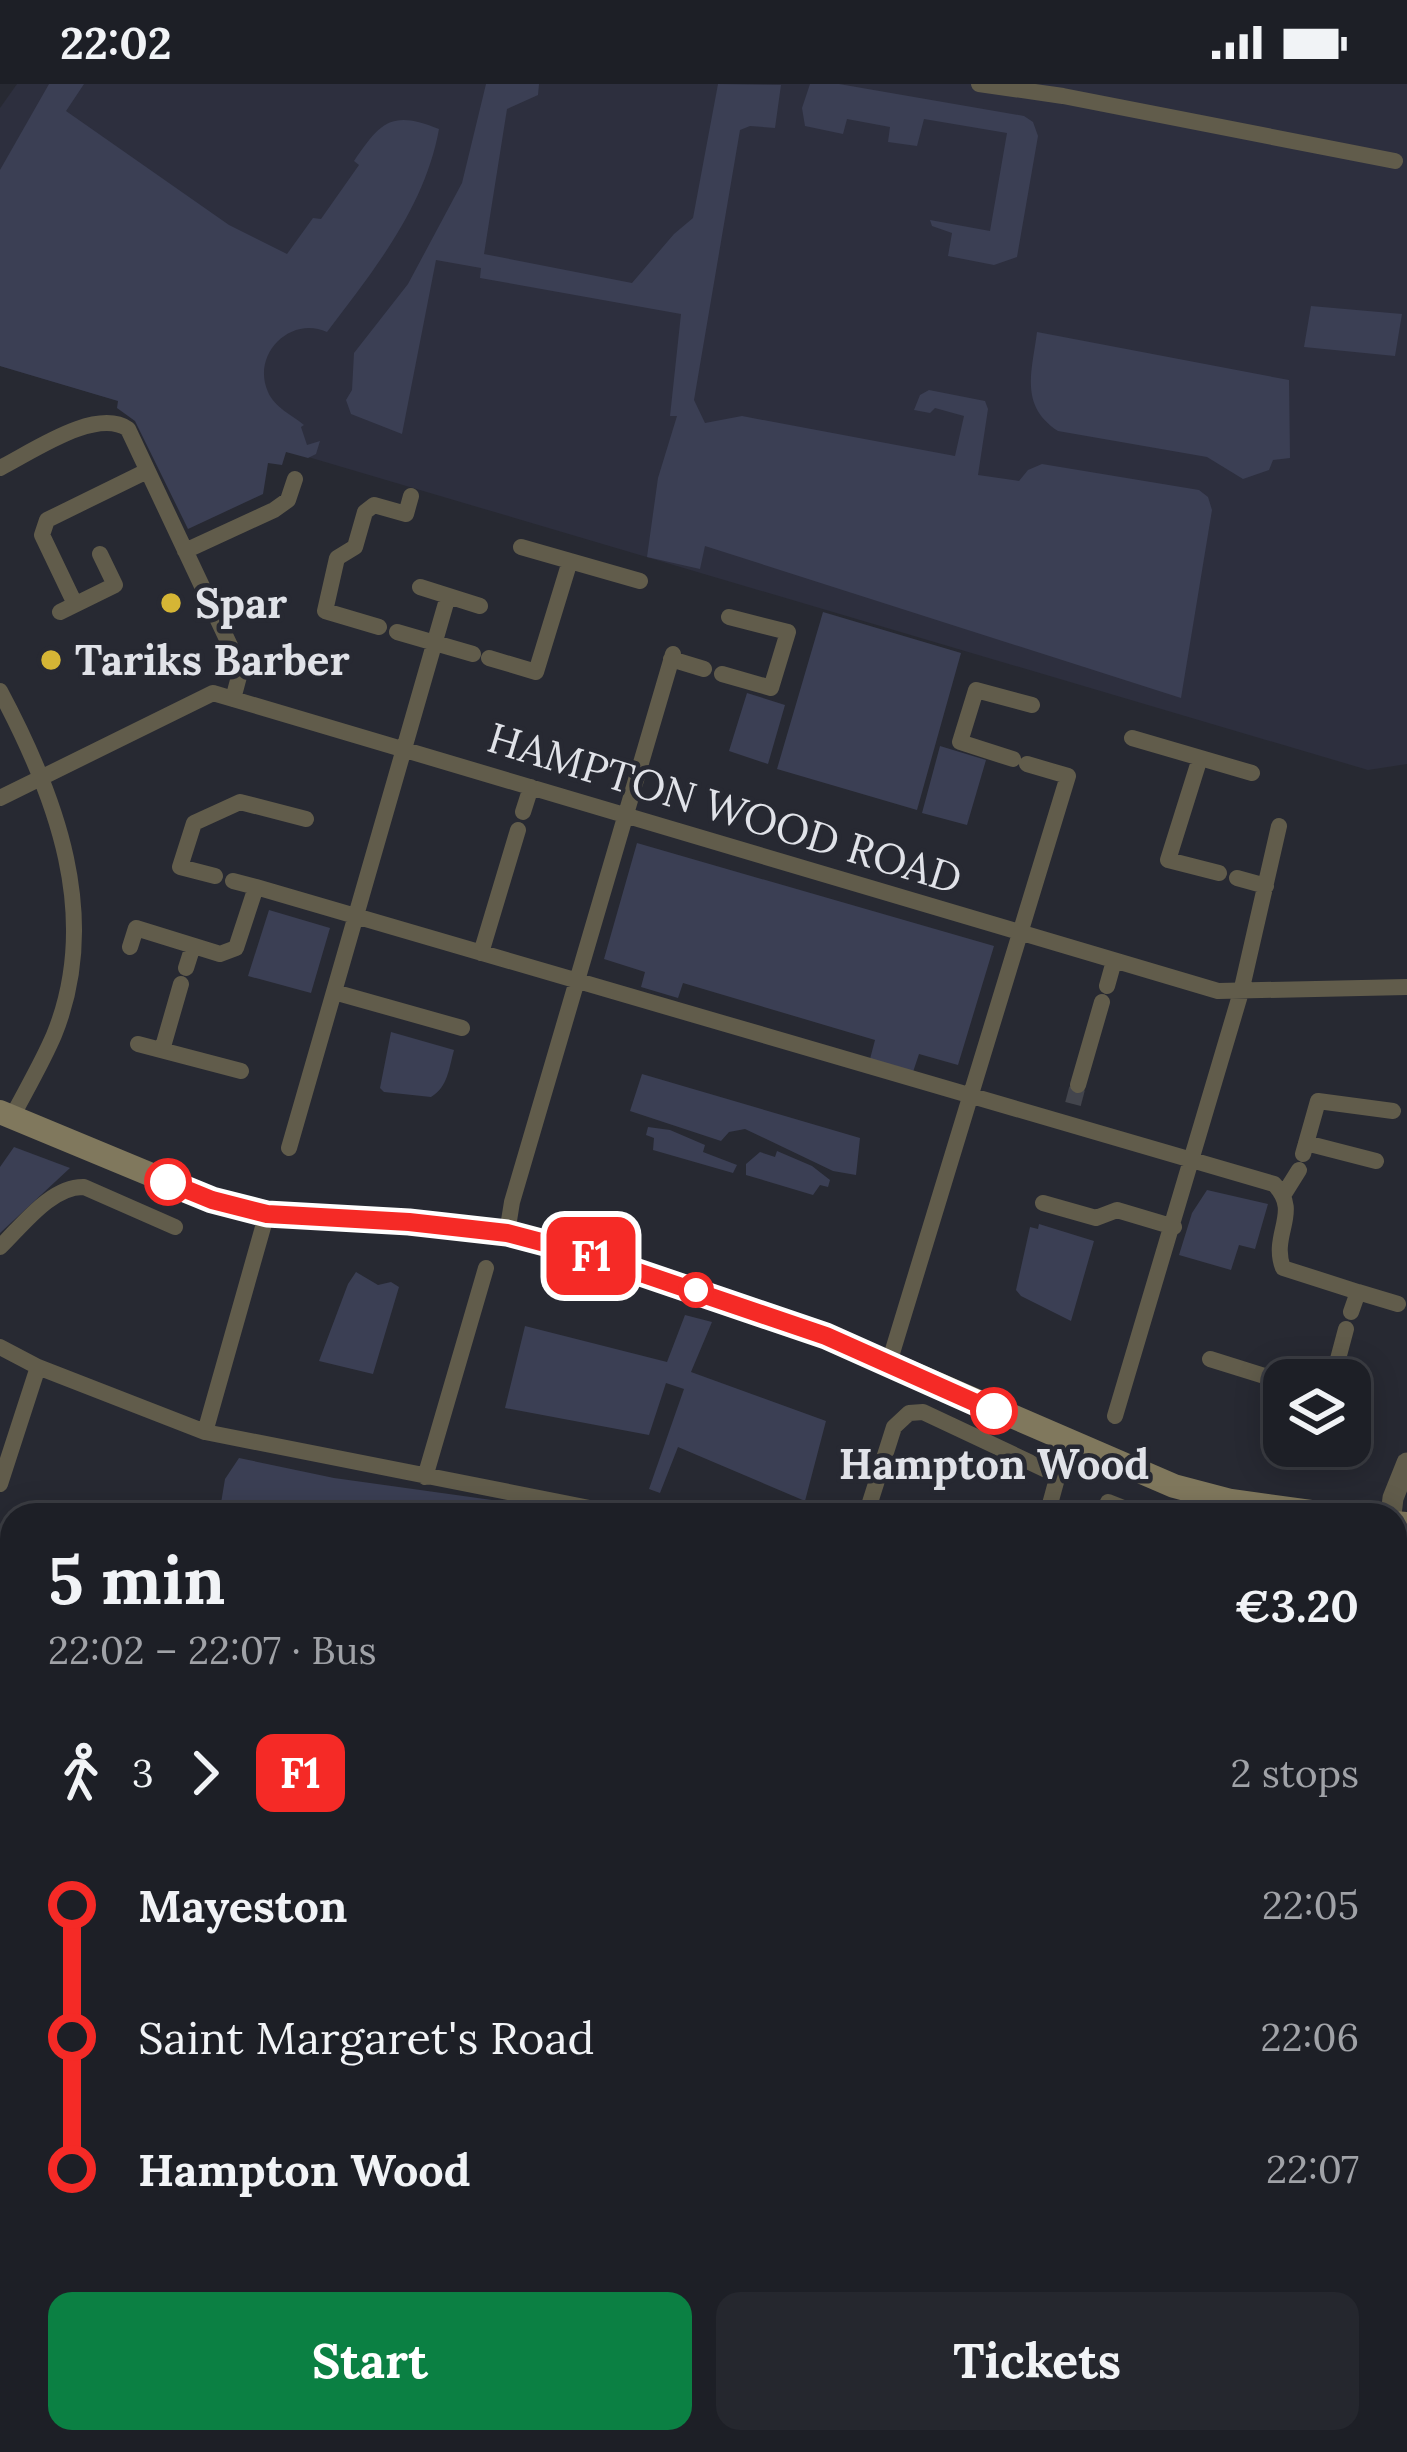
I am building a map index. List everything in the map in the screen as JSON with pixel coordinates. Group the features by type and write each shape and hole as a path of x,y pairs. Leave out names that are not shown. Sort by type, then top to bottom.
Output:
{"main road":[{"path":"6,1115 212,1200 267,1214 507,1233 579,1252 727,1300 890,1363 1174,1486 1247,1503"}],"street":[{"path":"979,84 1395,160"},
{"path":"0,468 97,421 116,421 128,428 241,669 233,699"},
{"path":"100,554 115,585 68,608 42,535 47,520 148,471"},
{"path":"185,551 274,510 288,500 295,478"},
{"path":"410,496 406,514 374,505 365,512 355,547 337,559 325,611 536,672 570,561"},
{"path":"75,507 84,526"},
{"path":"521,547 640,580"},
{"path":"420,587 480,606"},
{"path":"289,1148 448,596"},
{"path":"507,1233 512,1202 672,656 771,688 788,632 729,617"},
{"path":"890,1363 1068,776 960,742 976,690 1032,705"},
{"path":"0,691 41,776 67,852 75,903 74,952 55,1034 6,1115"},
{"name":"HAMPTON WOOD ROAD","path":"0,799 213,693 1218,991 1407,987"},
{"path":"1132,738 1252,773"},
{"path":"1200,758 1168,860 1266,886"},
{"path":"482,953 531,787"},
{"path":"214,876 180,867 194,823 239,802 306,819"},
{"path":"1115,1416 1194,1162 1241,992 1279,826"},
{"path":"233,881 970,1098 1070,1113 1194,1162 1274,1184 1284,1194 1287,1210 1276,1251 1283,1268 1398,1304"},
{"path":"130,947 136,928 220,954 236,948 256,887"},
{"path":"162,1050 193,946"},
{"path":"1078,1085 1114,961"},
{"path":"334,992 462,1028"},
{"path":"139,1043 241,1072"},
{"path":"1284,1194 1303,1156 1318,1102 1394,1111"},
{"path":"1303,1156 1376,1161"},
{"path":"0,1247 57,1193 71,1186 84,1187 175,1227"},
{"path":"1043,1203 1096,1218 1117,1210 1174,1227"},
{"path":"206,1432 267,1214"},
{"path":"425,1477 486,1268"},
{"path":"1338,1359 1358,1292"},
{"path":"0,1347 38,1367 206,1432 563,1503"},
{"path":"1210,1359 1263,1375"},
{"path":"0,1484 38,1367"},
{"path":"870,1503 894,1427 909,1413 923,1412 1059,1476"},
{"path":"1051,1503 1066,1442"},
{"path":"1393,1503 1407,1462"}],"shaded area":[{"path":"17,84 1407,84 1407,764 1368,770 0,366 0,108"},
{"path":"49,84 84,84 66,111 229,225 287,254 313,218 321,219 359,165 354,161 380,128 410,120 439,129 410,211 362,285 327,332 313,328 288,333 265,364 271,398 304,425 307,445 320,441 316,454 308,458 286,452 282,465 268,463 263,494 188,529 135,421 117,408 118,401 0,366 0,170"},
{"path":"486,84 539,84 538,95 507,109 484,254 632,283 693,218 718,84 781,85 775,128 740,130 694,400 705,423 742,416 955,456 964,416 935,408 930,413 914,410 920,395 929,390 985,401 988,409 978,475 1019,481 1042,464 1199,490 1208,497 1212,510 1181,698 705,546 700,569 647,557 658,478 677,416 670,416 681,314 480,278 481,268 436,260 402,434 351,414 346,400 352,390 354,353 408,284 462,183"},
{"path":"810,84 839,84 1024,116 1033,122 1038,136 1017,257 994,265 948,256 952,233 932,226 930,220 990,231 1007,133 924,119 917,146 888,142 890,127 847,119 843,134 805,126 802,108"},
{"path":"1311,306 1402,314 1395,356 1304,347"},
{"path":"1037,332 1289,380 1290,458 1273,460 1269,470 1243,479 1207,457 1058,431 1033,399"},
{"path":"823,612 961,653 917,810 777,769"},
{"path":"747,693 785,705 768,764 729,751"},
{"path":"940,746 986,760 967,825 922,813"},
{"path":"637,843 994,946 958,1065 919,1054 913,1072 870,1059 875,1040 683,983 678,998 641,987 645,972 604,959"},
{"path":"269,910 330,928 311,993 248,976"},
{"path":"391,1032 454,1050 437,1093 431,1097 380,1088"},
{"path":"642,1074 860,1138 856,1175 833,1171 745,1129 729,1132 721,1141 630,1111"},
{"path":"648,1127 670,1130 705,1145 703,1152 737,1165 733,1173 653,1150 654,1138 646,1135"},
{"path":"14,1147 70,1168 0,1233 0,1167"},
{"path":"777,1151 812,1166 830,1180 828,1187 820,1185 813,1195 746,1175 746,1164 760,1152 775,1157"},
{"path":"1207,1190 1268,1204 1255,1249 1239,1245 1231,1270 1179,1255 1192,1213"},
{"path":"1039,1224 1094,1241 1071,1321 1016,1290 1030,1227 1038,1229"},
{"path":"356,1272 378,1285 391,1282 399,1287 373,1374 319,1361"},
{"path":"685,1315 712,1322 691,1372 826,1421 805,1501 678,1447 660,1493 649,1489 684,1389 666,1383 649,1435 505,1408 525,1326 667,1362"},
{"path":"239,1458 334,1478 514,1503 221,1503 225,1479"}],"tunnel":[{"path":"1073,1104 1078,1085"}],"bus line":[{"name":"F1","path":"168,1182 267,1214 507,1233 579,1252 826,1336 994,1411"}],"place":[{"name":"Spar","path":"171,603"},
{"name":"Tariks Barber","path":"51,660"},
{"name":"Hampton Wood","path":"994,1411"}]}
